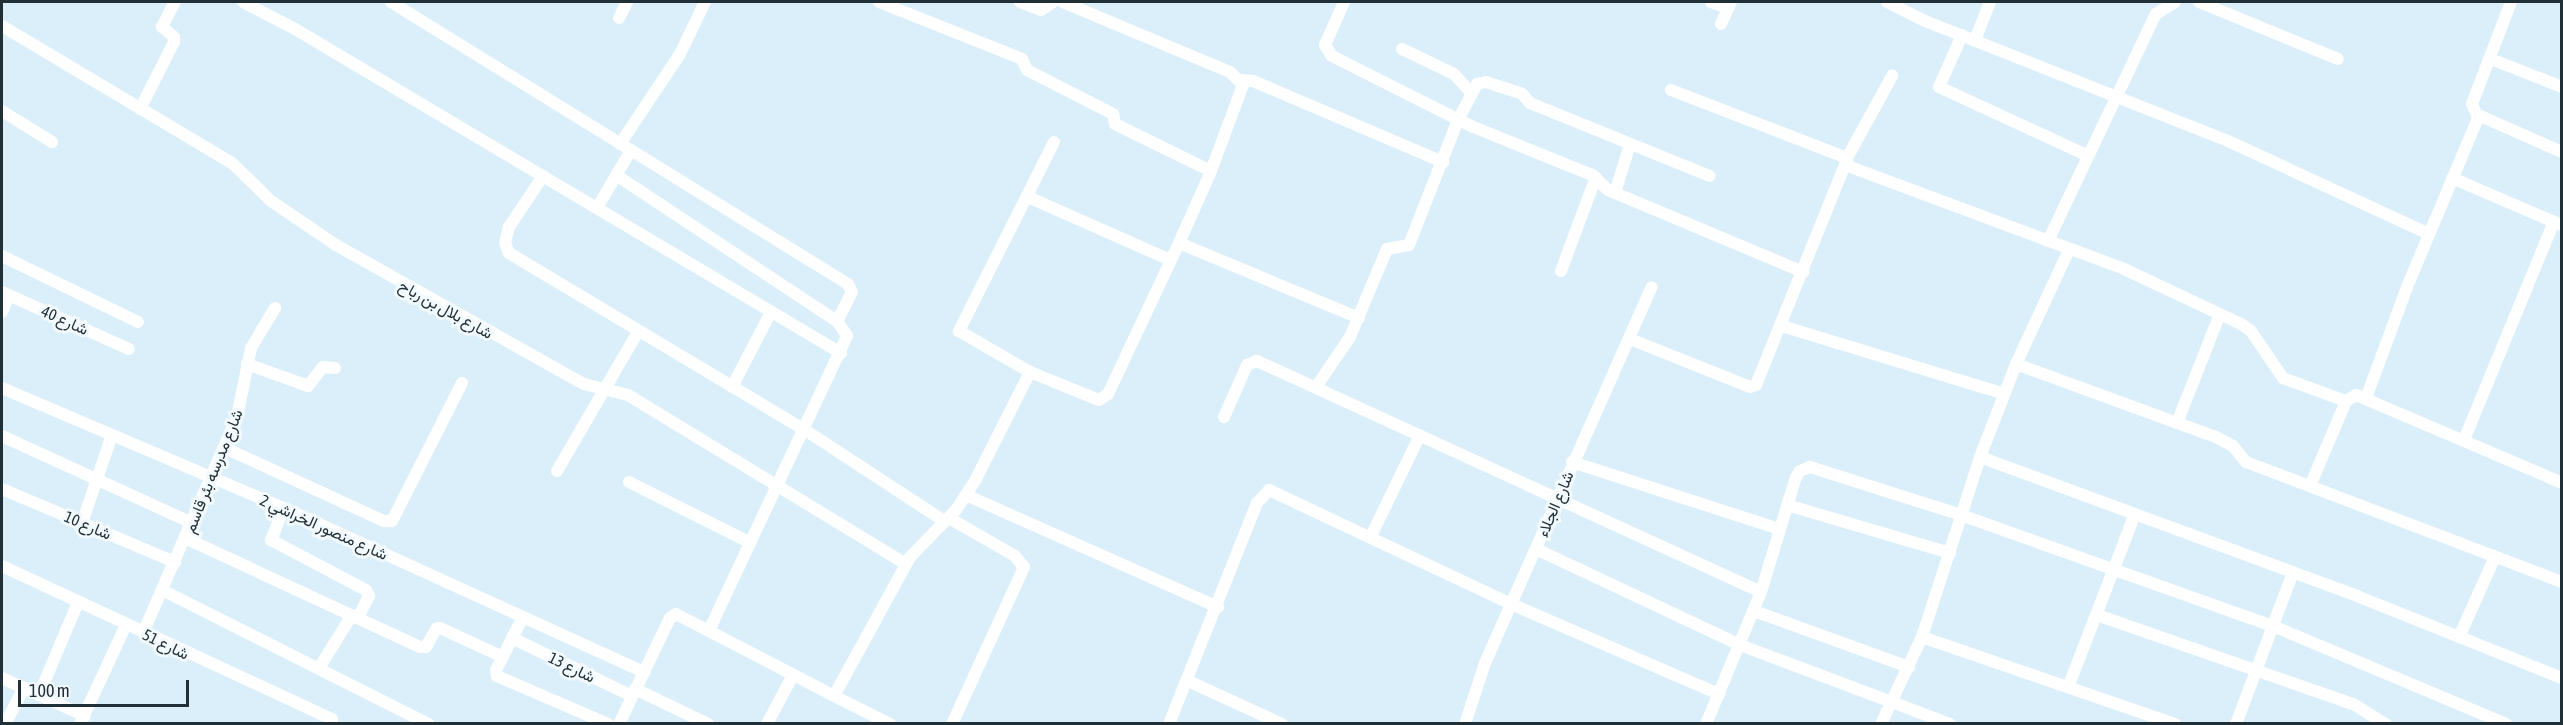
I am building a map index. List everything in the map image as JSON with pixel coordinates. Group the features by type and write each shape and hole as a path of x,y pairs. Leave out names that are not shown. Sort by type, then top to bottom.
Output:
{"street":[{"path":"140,109 174,42 162,27 175,2"},
{"path":"243,2 841,353"},
{"path":"391,2 848,284 852,292 837,321"},
{"path":"619,18 627,2"},
{"path":"597,208 616,175 625,148 680,54 705,2"},
{"path":"879,2 1022,59 1027,70 1113,114 1115,124 1211,171"},
{"path":"1020,2 1041,10 1053,2"},
{"path":"1063,2 1241,80 1253,81 1443,162"},
{"path":"1344,2 1325,45 1328,53 1458,120 1596,177 1615,193 1803,272"},
{"path":"1711,2 1730,5 1721,24"},
{"path":"1887,2 1962,35 2228,141 2429,234"},
{"path":"1975,40 1990,2"},
{"path":"2048,241 2156,15 2175,2"},
{"path":"2199,2 2338,58"},
{"path":"2511,2 2472,104 2478,115 2562,152"},
{"name":"شارع بلال بن رباح","path":"2,26 232,164 271,201 336,245 584,384 628,395 777,488 906,564"},
{"path":"1962,35 1939,87 2088,156"},
{"path":"1402,49 1454,74 1472,93"},
{"path":"2491,58 2562,87"},
{"path":"1630,339 1750,387 1759,382 1846,162 1892,76"},
{"path":"1054,142 959,331 1030,372 1093,398 1104,398 1211,171 1243,85 1241,80"},
{"path":"1316,387 1359,318 1388,249 1409,245 1458,120 1477,84 1486,82 1522,94 1530,104 1710,176"},
{"path":"1671,90 1846,162 2069,250 2124,269 2251,331 2283,378 2346,401"},
{"path":"2,111 52,142"},
{"path":"2366,398 2478,115"},
{"path":"1615,193 1630,144"},
{"path":"616,175 837,321 847,336 710,629"},
{"path":"543,176 509,227 505,243 508,253 805,430 947,519 1015,556 1024,567 952,723"},
{"path":"1561,271 1596,177"},
{"path":"2452,178 2558,223 2464,440"},
{"path":"1028,197 1170,260"},
{"path":"1179,243 1359,318"},
{"path":"1881,723 1893,703 1922,637 1980,457 2004,394 2069,250"},
{"path":"2,256 138,322"},
{"name":"شارع الجلاء","path":"1465,723 1511,604 1572,462 1652,287"},
{"path":"2,312 5,293"},
{"name":"شارع 40","path":"5,293 129,349"},
{"name":"شارع مدرسه بئر قاسم","path":"143,633 237,417 247,364 255,338 275,308"},
{"path":"732,387 771,312"},
{"path":"2177,423 2220,314"},
{"path":"1782,326 2004,394"},
{"path":"557,471 638,332"},
{"path":"1224,417 1250,362 1257,361 1761,592"},
{"path":"247,364 308,386 323,367 335,368"},
{"path":"2016,364 2224,441 2246,462 2562,582"},
{"path":"834,696 906,564 920,544 947,519 966,495 1030,372"},
{"path":"225,448 392,521 462,383"},
{"name":"شارع منصور الخراشي 2","path":"2,388 284,508 644,672"},
{"path":"2310,486 2346,401 2352,395 2366,398 2562,483"},
{"path":"82,523 111,435"},
{"path":"1371,536 1420,435"},
{"path":"2,436 192,524"},
{"path":"1980,457 2293,572 2562,678"},
{"path":"1572,462 1779,529"},
{"path":"1706,723 1754,611 1779,529 1800,471 1810,467 1961,515 2273,626 2506,723"},
{"path":"629,482 751,543"},
{"name":"شارع 10","path":"2,489 175,562"},
{"path":"1169,723 1218,607 1257,503 1269,490 1371,536 1511,604 1719,694"},
{"path":"966,495 1218,607"},
{"path":"1787,505 1950,553"},
{"path":"284,508 271,540 366,590 368,600 319,668"},
{"path":"2069,685 2135,514"},
{"path":"185,538 423,648 441,628 502,657"},
{"path":"1536,549 1740,645 1950,723"},
{"path":"2459,637 2495,557"},
{"name":"شارع 51","path":"2,566 332,719"},
{"path":"2236,723 2293,572"},
{"path":"162,590 429,723"},
{"path":"39,695 78,602"},
{"path":"1754,611 1910,667"},
{"path":"619,723 673,615 684,615 793,675 890,723"},
{"path":"2097,615 2257,669 2370,711 2385,723"},
{"path":"523,617 502,657 497,676 608,723"},
{"path":"2,678 39,695 83,721 126,625"},
{"path":"1922,637 2069,685 2090,696 2175,723"},
{"name":"شارع 13","path":"512,638 633,693 708,723"},
{"path":"767,723 793,675"},
{"path":"1188,681 1282,723"},
{"path":"5,723 24,688"}]}
